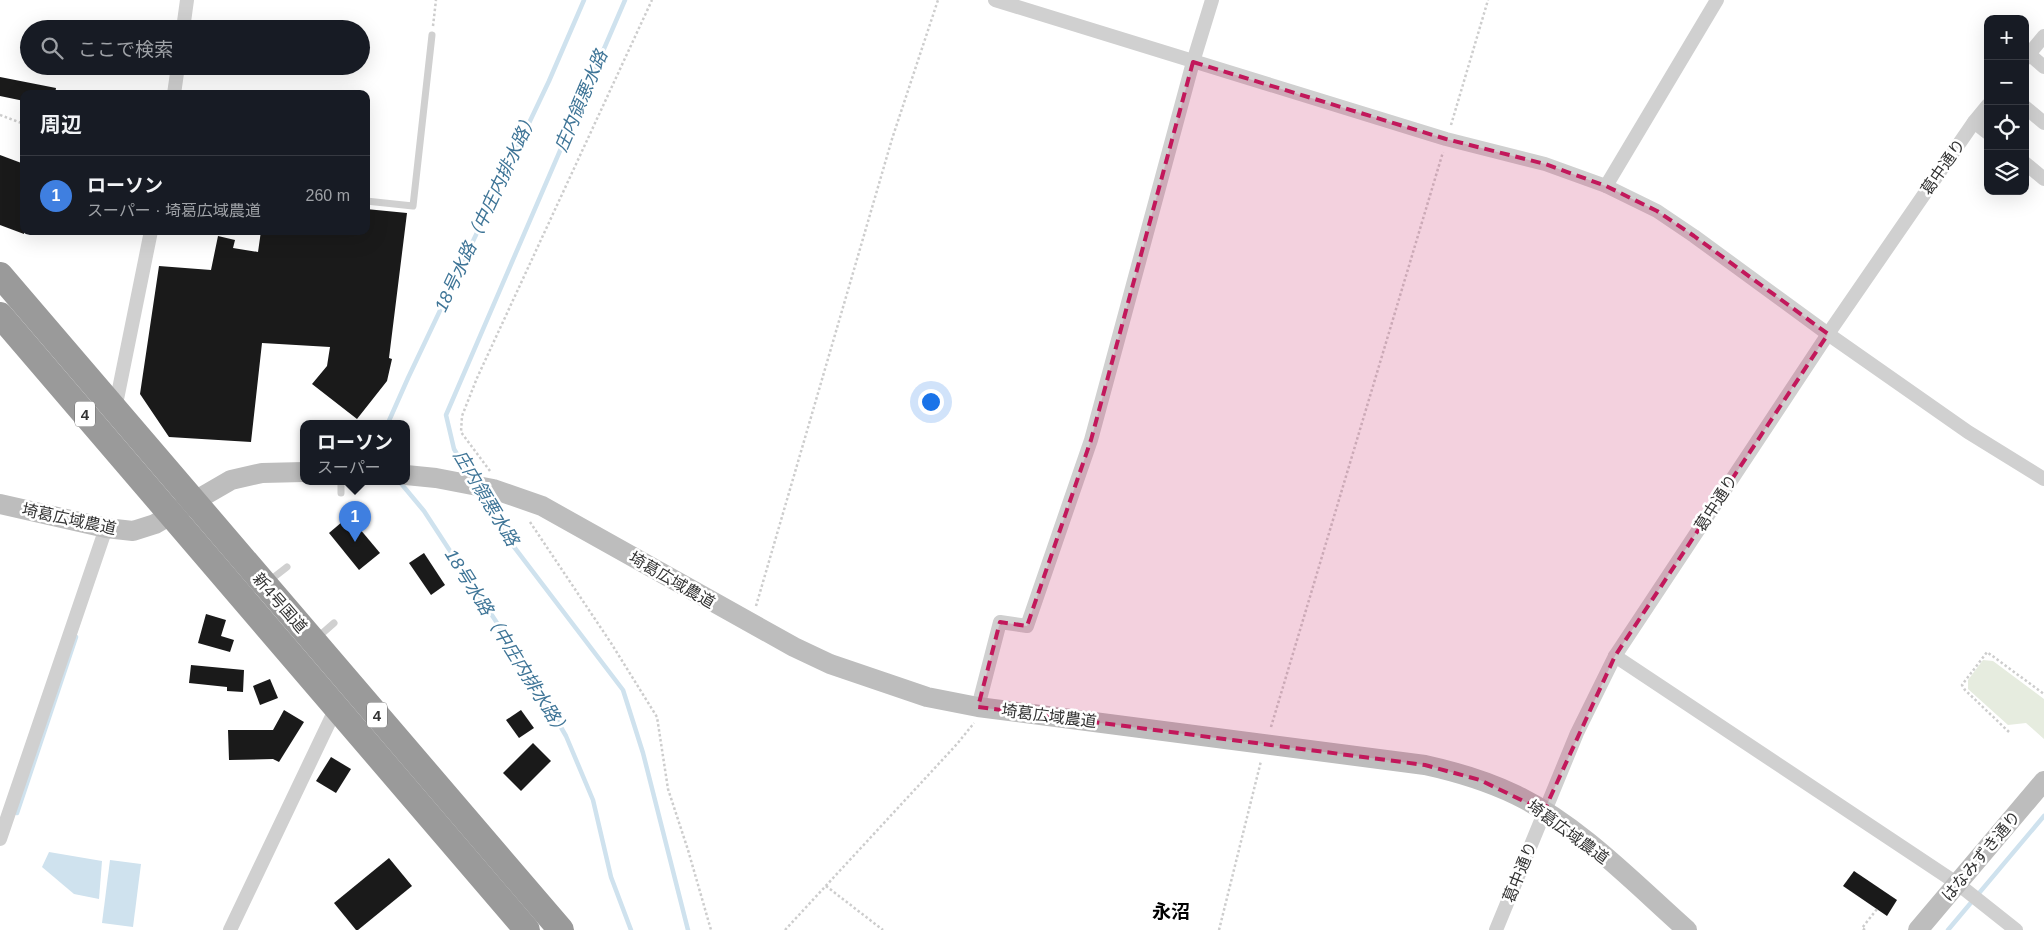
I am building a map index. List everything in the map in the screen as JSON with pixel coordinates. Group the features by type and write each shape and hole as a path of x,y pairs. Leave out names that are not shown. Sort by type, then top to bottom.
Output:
{"highway":[{"name":"新4号国道","path":"0,275 561,930"},
{"name":"新4号国道","path":"0,315 528,930"}],"street":[{"path":"184,20 187,0"},
{"path":"995,0 1446,139 1545,164 1606,186 1657,211 1968,432 2044,479"},
{"path":"978,707 1000,622 1027,626 1091,440 1193,62 1212,0"},
{"path":"1606,186 1717,0"},
{"path":"2029,55 2044,36"},
{"path":"2029,58 2044,67"},
{"path":"175,90 177,75"},
{"name":"葛中通り","path":"1496,930 1577,733 1615,656 1828,334 1984,110"},
{"path":"2029,110 2044,123"},
{"path":"1974,122 1984,129"},
{"path":"2029,166 2044,179"},
{"path":"115,409 150,235"},
{"name":"埼葛広域農道","path":"0,504 106,528 133,531 147,528 231,480 262,473 300,472"},
{"name":"埼葛広域農道","path":"414,476 498,490 542,506 749,624 794,647 830,664 927,697 978,707 1426,764 1455,771 1516,795 1544,811 1594,848 1687,930"},
{"path":"0,839 106,528"},
{"path":"1615,656 1963,887 2016,930"},
{"path":"230,930 336,708"},
{"name":"はなみずき通り","path":"1918,930 1963,887 2044,781"}],"lane":[{"path":"370,201 412,206 432,35"},
{"path":"341,485 341,493"},
{"path":"265,585 287,567"},
{"path":"313,640 334,623"}],"path":[{"path":"432,35 436,0"},
{"path":"498,490 494,476 461,432 462,416 481,370 652,0"},
{"path":"749,624 757,605 892,139 938,0"},
{"path":"1219,930 1266,744 1488,0"},
{"path":"0,115 20,122"},
{"path":"527,500 523,512 611,643 657,717 668,789 711,930"},
{"path":"2009,732 1962,685 1987,652 2044,694"},
{"path":"785,930 957,744 973,725 978,707"},
{"path":"826,886 883,930"},
{"path":"1865,930 1862,928 1877,909"}],"highlighted area":[{"path":"1193,62 1446,139 1545,164 1606,186 1657,211 1828,334 1615,656 1544,811 1480,780 1425,765 978,707 1000,622 1027,626 1091,440"}],"shaded area":[{"path":"1983,660 1993,661 2044,699 2044,739 2026,723 2008,725 1968,689 1968,680"}],"water":[{"path":"49,852 102,861 99,899 74,894 42,867"},
{"path":"110,860 141,864 133,927 102,923"}],"building":[{"path":"0,77 56,88 56,90 20,90 20,100 0,96"},
{"path":"0,155 20,162 20,232 0,225"},
{"path":"370,209 407,213 389,358 392,359 387,381 357,419 312,384 327,366 330,347 262,343 251,442 169,437 140,394 159,266 211,270 218,236 235,240 233,248 258,252 260,235 370,235"},
{"path":"349,516 380,553 359,570 329,533"},
{"path":"424,553 445,585 431,595 409,563"},
{"path":"206,614 226,620 221,636 234,640 230,652 198,643"},
{"path":"191,665 244,670 243,692 227,691 227,687 189,683"},
{"path":"270,679 278,698 260,705 253,686"},
{"path":"284,710 304,722 279,762 273,759 229,760 228,730 273,730"},
{"path":"521,710 534,728 519,738 506,720"},
{"path":"533,743 551,761 521,791 503,773"},
{"path":"331,757 351,769 336,793 316,781"},
{"path":"389,858 412,886 356,930 334,903"},
{"path":"1854,871 1897,900 1887,916 1843,886"}],"waterway":[{"name":"18号水路（中庄内排水路）","path":"389,420 549,81 584,0"},
{"name":"庄内領悪水路","path":"472,479 454,449 446,415 625,0"},
{"name":"18号水路（中庄内排水路）","path":"402,485 424,511 529,672 566,736 593,800 611,877 631,930"},
{"name":"庄内領悪水路","path":"481,494 505,535 623,690 643,753 688,930"},
{"path":"17,813 76,637"},
{"path":"1948,930 2044,816"}],"place":[{"name":"ローソン","path":"355,542"}],"district":[{"name":"永沼","path":"1171,911"}]}
